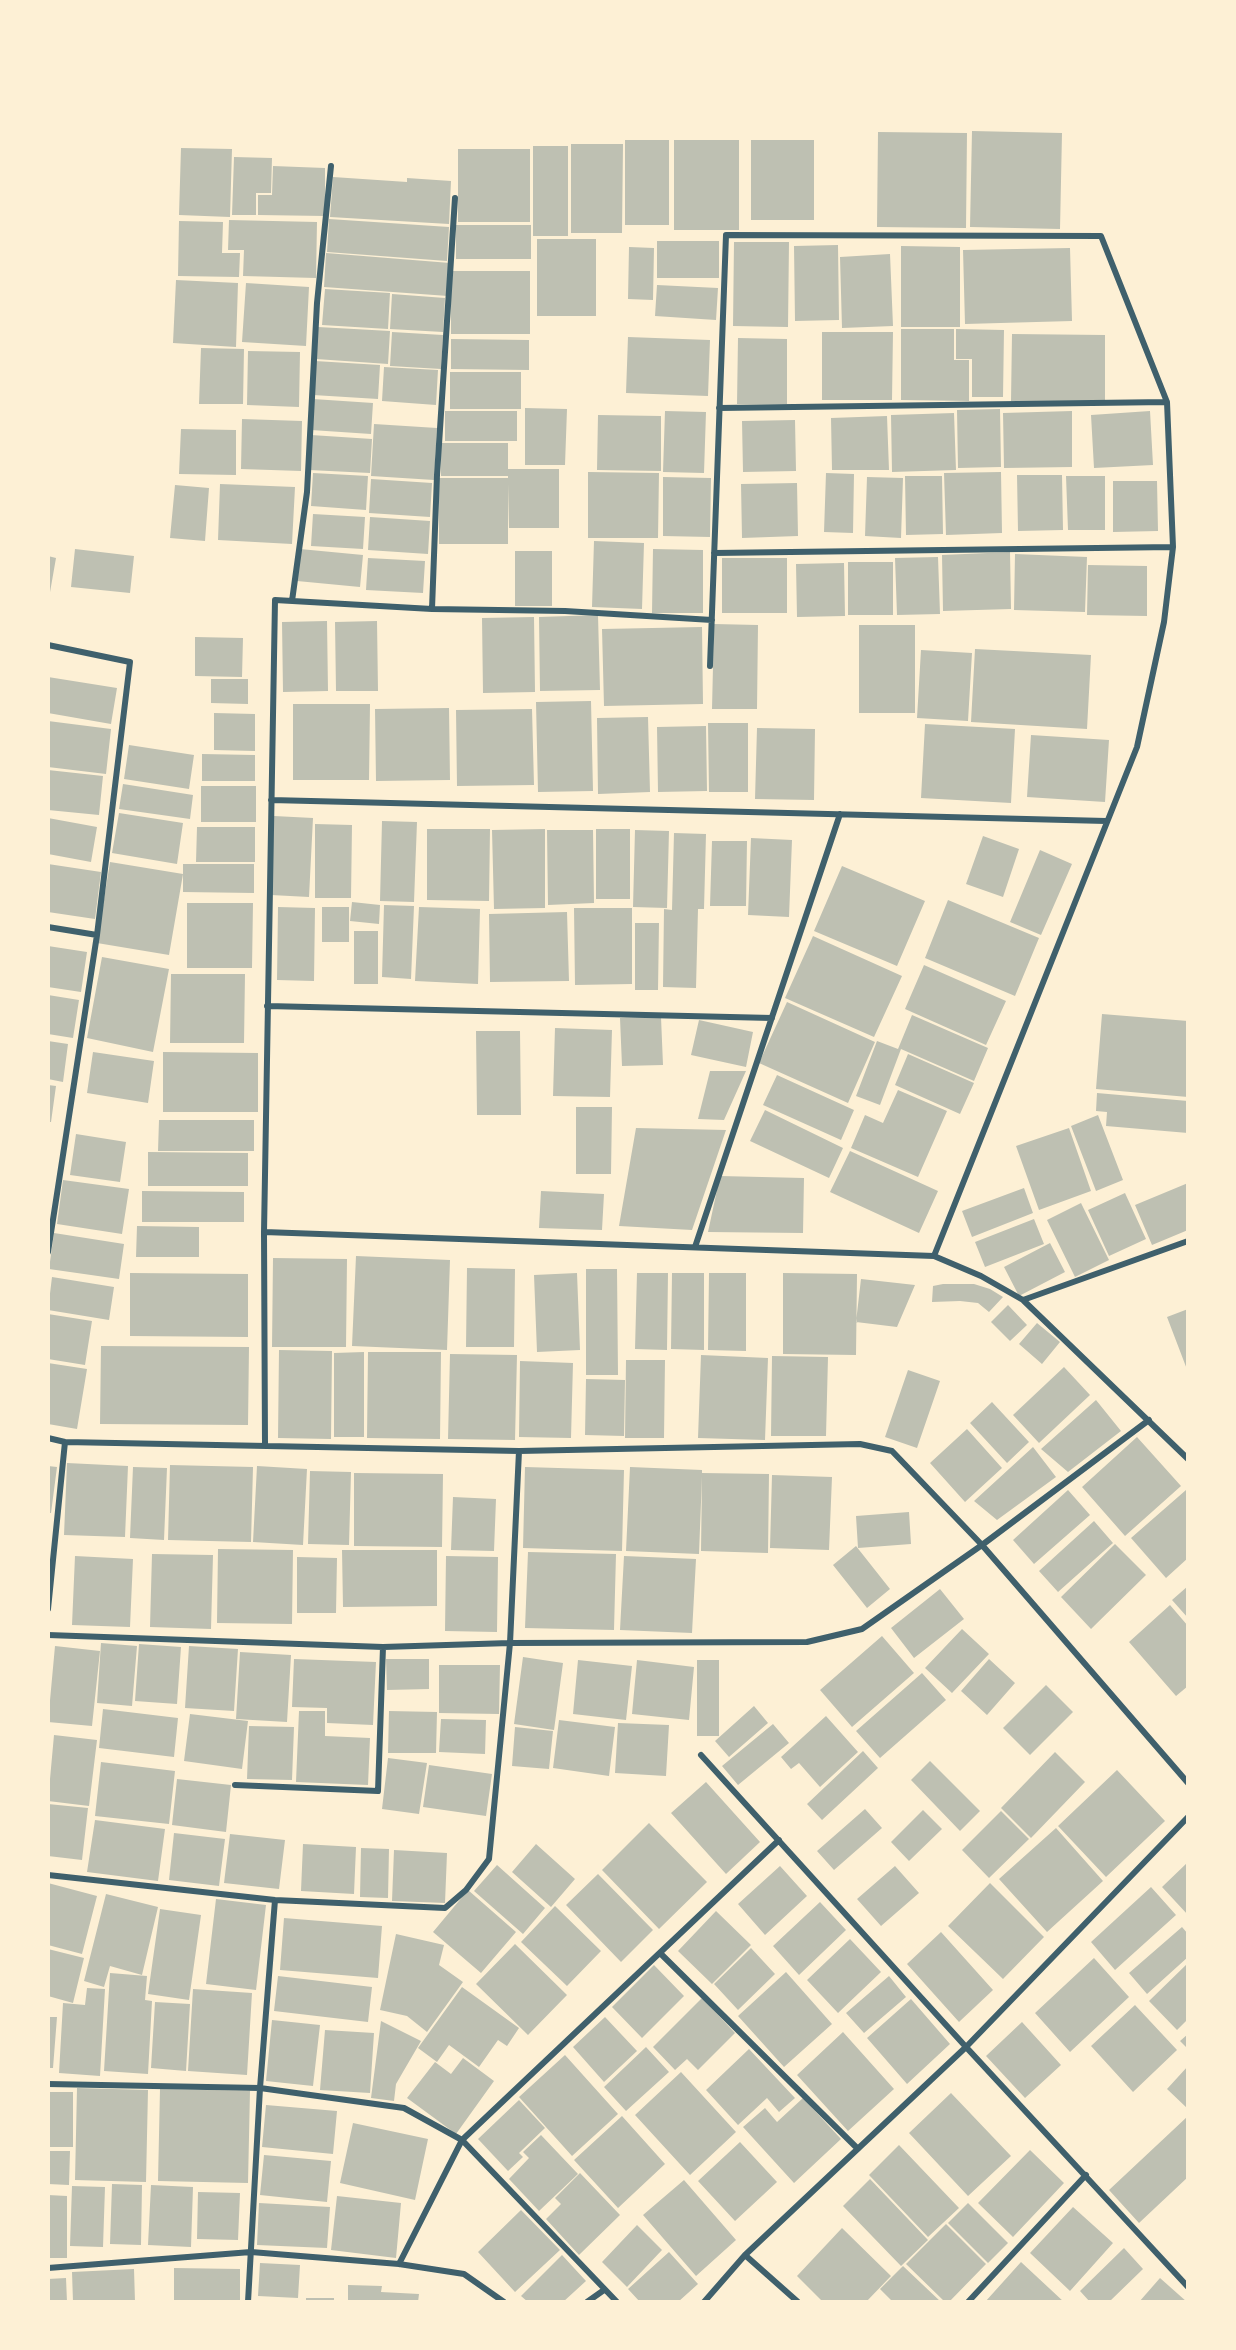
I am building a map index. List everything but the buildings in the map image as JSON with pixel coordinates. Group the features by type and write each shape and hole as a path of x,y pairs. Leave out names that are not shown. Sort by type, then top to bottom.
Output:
{"street":[{"path":"292,601 307,492 317,303 331,166"},
{"path":"432,609 437,475 455,198"},
{"path":"710,666 726,235 1101,236 1167,402 1173,548 1164,622 1137,747 934,1256"},
{"path":"719,408 1167,402"},
{"path":"714,553 1173,548"},
{"path":"265,1446 264,1232 275,600 432,609 565,611 712,620"},
{"path":"48,645 130,662 97,935 48,1252"},
{"path":"271,800 1106,821"},
{"path":"695,1247 840,814"},
{"path":"48,927 97,935"},
{"path":"267,1006 772,1018"},
{"path":"264,1232 934,1256 981,1276 1023,1300 1188,1459"},
{"path":"1023,1300 1188,1241"},
{"path":"48,1635 383,1647 510,1643 807,1642 862,1629 981,1545 1149,1420"},
{"path":"48,1438 65,1442 519,1451 860,1444 892,1451 981,1545 1188,1783"},
{"path":"48,1609 65,1442"},
{"path":"48,1875 275,1900 445,1908 466,1890 489,1859 510,1643 519,1451"},
{"path":"235,1785 378,1791 383,1647"},
{"path":"701,1755 1188,2287"},
{"path":"704,2302 745,2254 966,2047 1188,1817"},
{"path":"399,2264 462,2140 779,1840"},
{"path":"248,2302 260,2088 275,1900"},
{"path":"660,1953 858,2149"},
{"path":"48,2084 260,2088 404,2108 462,2140 617,2302"},
{"path":"969,2302 1086,2175"},
{"path":"48,2268 251,2252 399,2264 464,2274 504,2302"},
{"path":"745,2254 798,2302"},
{"path":"586,2302 604,2290"}]}
